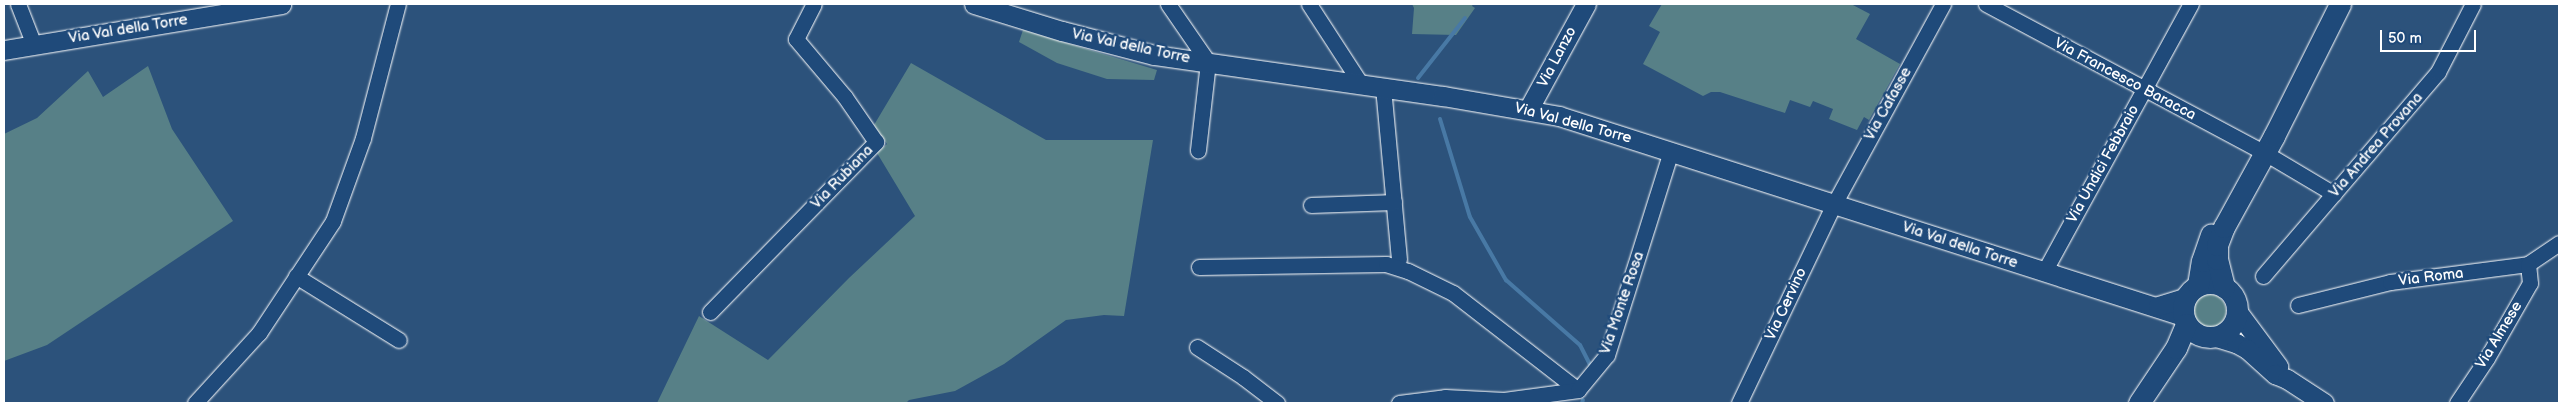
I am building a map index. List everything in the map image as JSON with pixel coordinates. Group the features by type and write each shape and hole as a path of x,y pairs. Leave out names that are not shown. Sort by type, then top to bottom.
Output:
{"main road":[{"path":"2139,403 2155,382 2176,348 2207,243 2296,89 2340,4"},
{"path":"2155,382 2212,337 2231,328 2237,311 2236,302 2224,287 2217,259 2217,245 2261,151"},
{"path":"2212,337 2191,331 2188,306 2207,283 2224,287"}],"street":[{"path":"18,4 34,45"},
{"name":"Via Val della Torre","path":"4,50 281,4"},
{"path":"195,403 259,333 333,221 364,138 398,4"},
{"name":"Via Rubiana","path":"710,312 876,142 844,96 796,39 814,4"},
{"name":"Via Val della Torre","path":"974,4 1062,31 1154,54 1383,87 1528,110 1568,119 2044,272 2158,306 2188,306"},
{"path":"1168,4 1208,62 1198,150"},
{"path":"1309,4 1361,84"},
{"name":"Via Lanzo","path":"1528,110 1586,4"},
{"name":"Via Cafasse","path":"1834,204 1943,4"},
{"name":"Via Francesco Baracca","path":"1986,4 2261,151 2334,194"},
{"name":"Via Undici Febbraio","path":"2044,272 2191,4"},
{"name":"Via Andrea Provana","path":"2263,276 2438,72 2473,4"},
{"path":"1383,87 1399,259"},
{"name":"Via Monte Rosa","path":"1578,390 1607,355 1671,151"},
{"path":"1311,205 1394,202"},
{"name":"Via Cervino","path":"1738,403 1834,204"},
{"path":"2528,264 2559,232"},
{"name":"Via Roma","path":"2298,305 2390,282 2528,264 2559,243"},
{"path":"1199,267 1311,264 1386,264 1393,266 1454,293 1578,390"},
{"name":"Via Almese","path":"2456,403 2487,358 2530,283 2528,264"},
{"path":"296,276 399,340"},
{"path":"2237,311 2288,379"},
{"path":"2212,337 2247,349 2275,374 2288,379 2324,403"},
{"path":"1197,347 1243,377 1277,403"},
{"path":"1399,403 1445,397 1504,400 1578,390"}],"green space":[{"path":"1412,4 1473,4 1472,6 1475,8 1456,35 1412,34 1414,8"},
{"path":"1662,4 1851,4 1870,14 1856,39 1900,64 1869,120 1864,117 1857,130 1829,119 1833,109 1813,101 1810,107 1790,100 1785,113 1720,92 1711,92 1703,96 1643,64 1660,32 1649,26"},
{"path":"1023,30 1157,70 1154,80 1107,79 1057,63 1019,42"},
{"path":"911,63 1046,140 1153,140 1124,316 1104,315 1066,320 1004,364 955,391 909,400 906,403 657,403 699,316 768,360 849,278 915,216 877,153 887,144 874,125"},
{"path":"148,66 172,129 233,221 47,345 4,361 4,134 37,118 88,71 103,97"},
{"path":"2209,294 2221,299 2226,311 2221,323 2209,328 2197,323 2192,311 2197,299"}],"waterway":[{"path":"1418,78 1465,18"},
{"path":"1440,119 1470,217 1506,280 1580,345 1591,367"}]}
